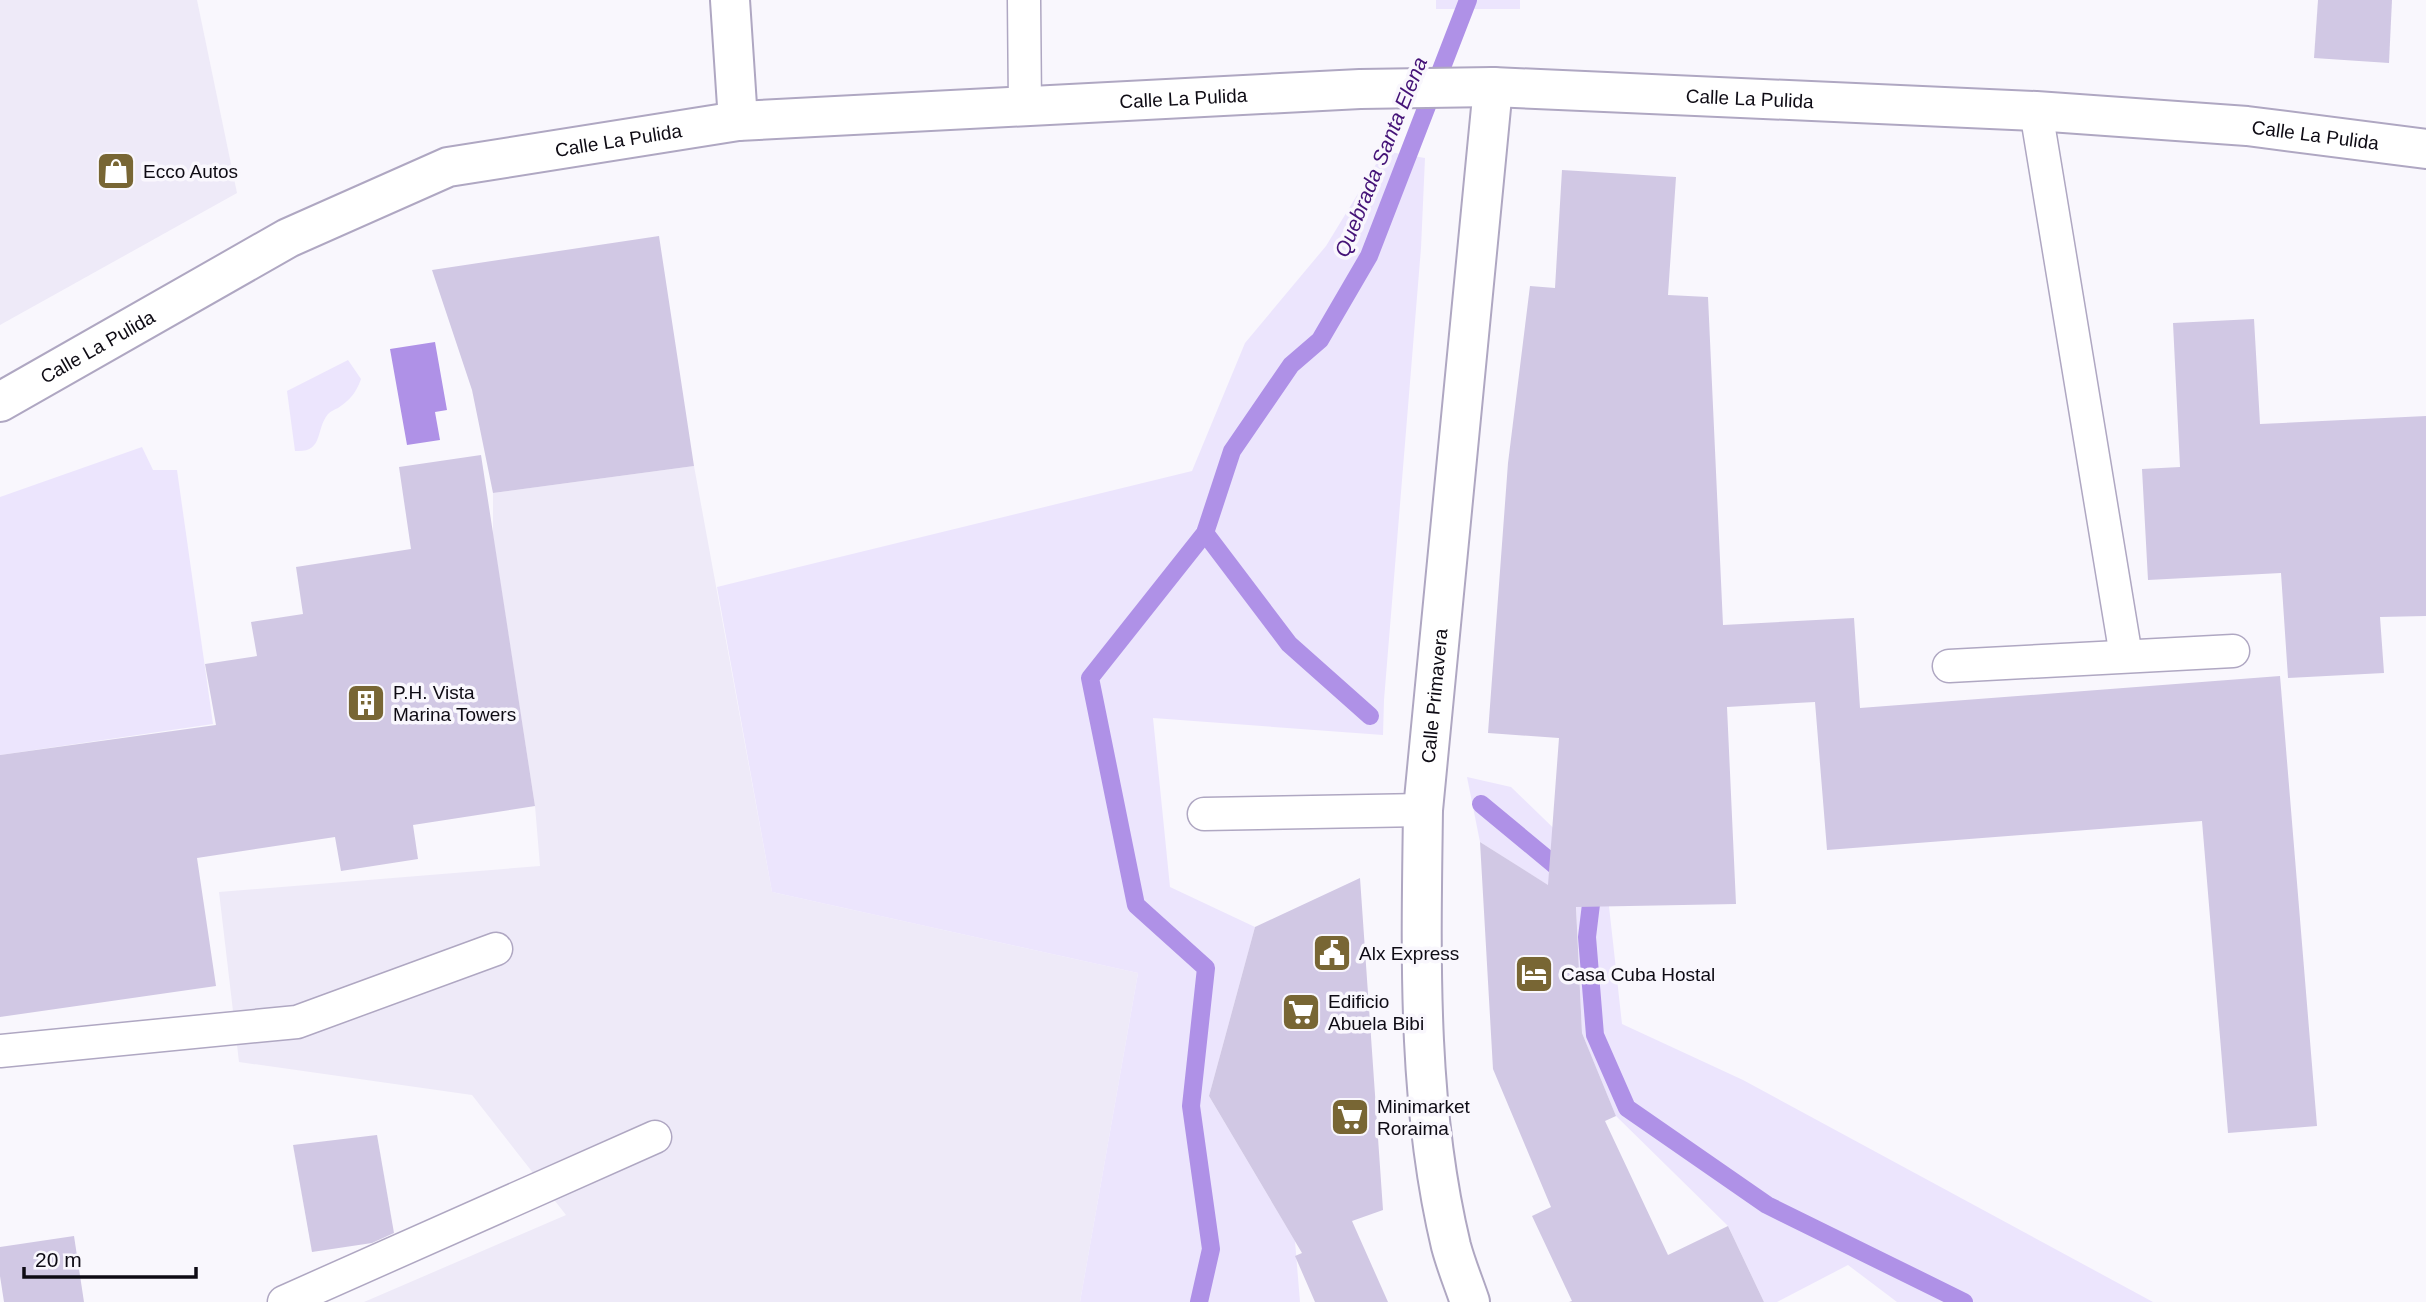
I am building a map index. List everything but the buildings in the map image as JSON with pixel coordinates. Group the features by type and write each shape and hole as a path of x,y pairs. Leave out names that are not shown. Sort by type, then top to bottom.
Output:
{"main road":[{"path":"730,0 738,121"},
{"name":"Calle La Pulida","path":"0,402 288,238 448,167 738,121 1360,89 1493,87 2036,111 2247,126 2426,149"},
{"name":"Calle Primavera","path":"1470,1302 1452,1250 1436,1174 1425,1058 1421,922 1423,810 1493,87"}],"lane":[{"path":"1024,0 1025,107"},
{"path":"2036,111 2126,656"},
{"path":"1949,666 2233,651"},
{"path":"1204,814 1423,810"},
{"path":"0,1051 297,1022 496,949"},
{"path":"284,1302 655,1137"}],"shaded area":[{"name":"Ecco Autos","path":"0,0 197,0 237,193 0,325"},
{"path":"1436,0 1520,0 1520,9 1436,9"},
{"path":"1384,151 1425,158 1421,248 1383,735 1153,718 1170,887 1255,927 1209,1096 1295,1241 1300,1302 1080,1302 1138,973 772,892 717,587 1192,471 1245,343 1326,246"},
{"path":"435,342 447,410 435,412 440,440 407,445 390,349"},
{"path":"348,360 361,379 357,388 346,402 328,414 315,444 304,451 295,451 287,391"},
{"path":"142,447 153,470 177,470 213,724 0,755 0,497"},
{"path":"694,466 772,892 1138,973 1080,1302 364,1302 566,1215 472,1095 239,1062 219,892 540,866 535,806 493,536 493,493"},
{"path":"1467,777 1511,787 1606,879 1622,1024 1743,1080 2153,1302 1897,1302 1848,1265 1777,1302 1764,1302 1728,1226 1616,1116 1582,1033 1576,903 1480,842"}],"waterway":[{"name":"Quebrada Santa Elena","path":"1199,1302 1211,1249 1191,1106 1206,968 1136,905 1090,678 1205,533 1232,451 1291,365 1320,340 1369,256 1468,0"},
{"path":"1205,533 1289,644 1370,716"},
{"path":"1481,804 1592,896 1587,937 1595,1035 1627,1108 1767,1205 1964,1302"}],"place":[{"name":"Ecco Autos","path":"116,171"},
{"name":"P.H. Vista Marina Towers","path":"366,703"},
{"name":"Alx Express","path":"1332,953"},
{"name":"Casa Cuba Hostal","path":"1534,974"},
{"name":"Edificio Abuela Bibi","path":"1301,1012"},
{"name":"Minimarket Roraima","path":"1350,1117"}]}
